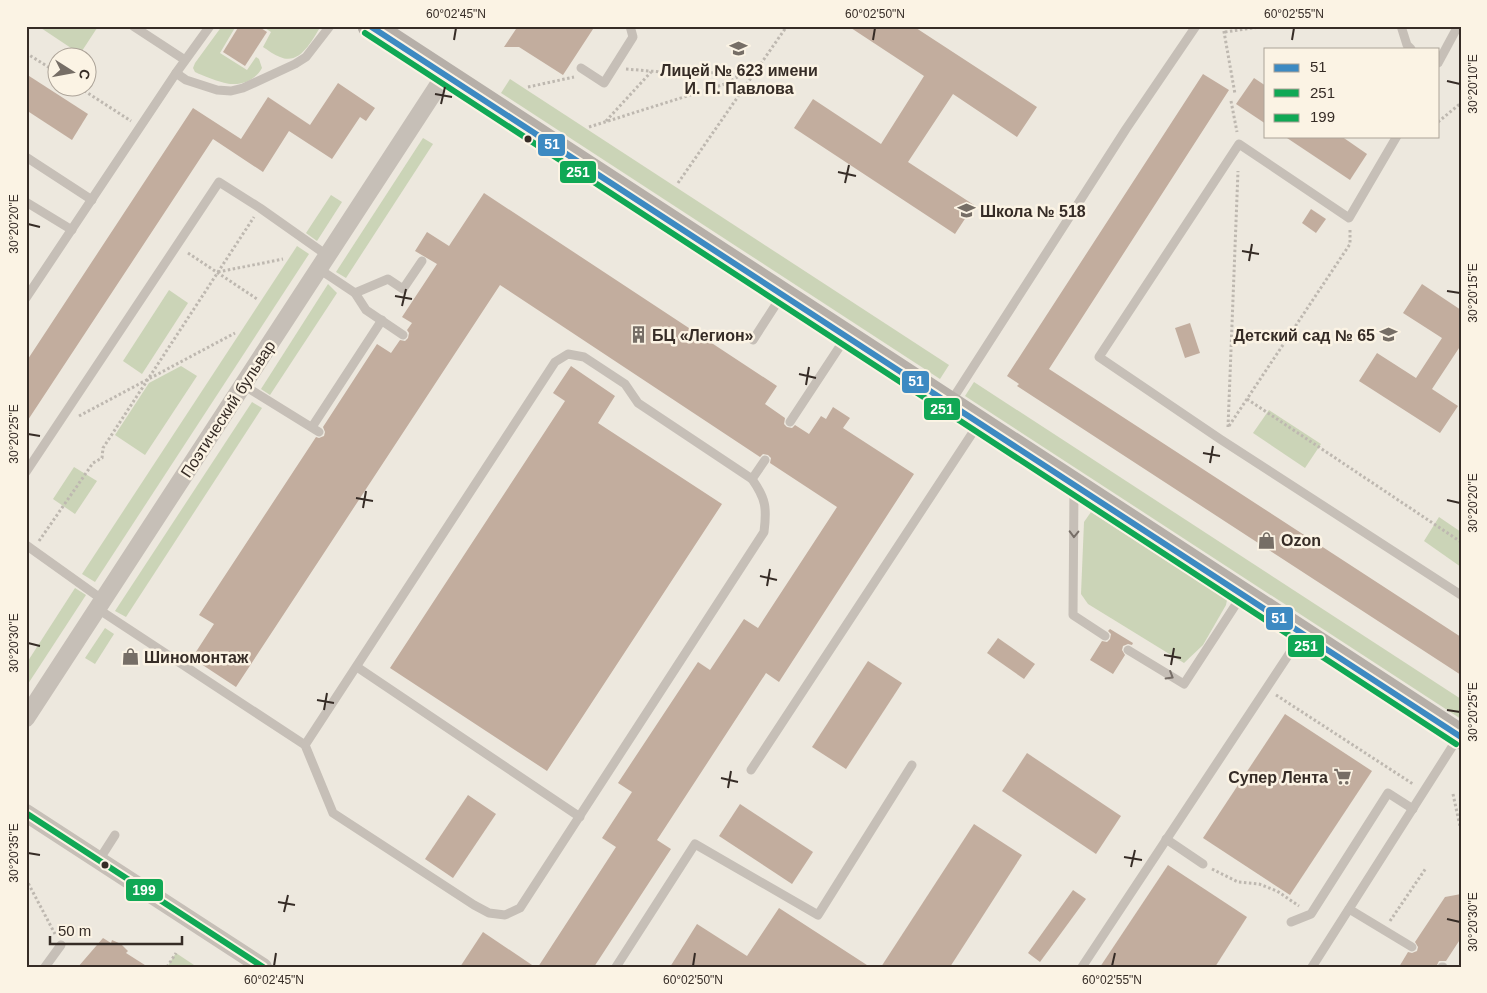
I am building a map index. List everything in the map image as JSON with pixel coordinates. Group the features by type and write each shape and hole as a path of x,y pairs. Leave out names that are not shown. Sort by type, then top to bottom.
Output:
{"street":[{"path":"370,26 1460,737"},
{"name":"Поэтический бульвар","path":"26,718 446,76"},
{"path":"26,813 263,967"}],"lane":[{"path":"134,26 185,60"},
{"path":"26,298 176,73 210,26"},
{"path":"176,73 186,80 217,90 231,91 243,88 306,57 330,26"},
{"path":"581,68 604,83 633,37 630,26"},
{"path":"949,403 1126,129 1196,26"},
{"path":"1401,26 1407,45 1410,48"},
{"path":"1440,59 1458,26"},
{"path":"1396,138 1350,218 1239,144 1099,357 1220,439 1461,595"},
{"path":"26,156 92,200"},
{"path":"26,472 219,182 260,208 355,293 366,310 404,335"},
{"path":"26,202 72,230"},
{"path":"355,293 388,279 403,289 422,261"},
{"path":"753,340 782,295"},
{"path":"244,385 316,429 368,349 382,320"},
{"path":"790,422 846,337"},
{"path":"29,548 101,604 305,745 333,813 474,905 489,913 505,915 520,908 764,532 766,514 762,494 752,479 638,403 624,384 584,357 568,354 555,362 305,745"},
{"path":"751,770 979,423"},
{"path":"752,479 765,460"},
{"path":"1074,485 1073,615 1105,636"},
{"path":"1128,650 1184,684 1242,595"},
{"path":"1082,967 1302,634"},
{"path":"357,666 580,817"},
{"path":"1312,967 1460,737"},
{"path":"616,967 695,844 818,915 912,765"},
{"path":"1291,922 1311,914 1388,793 1413,809"},
{"path":"99,860 115,835"},
{"path":"1166,839 1203,864"},
{"path":"1350,909 1412,947"},
{"path":"45,967 61,945"}],"path":[{"path":"678,184 787,26"},
{"path":"1223,26 1235,94"},
{"path":"1224,32 1266,26"},
{"path":"26,53 48,67"},
{"path":"613,68 651,72 753,75"},
{"path":"606,122 651,72"},
{"path":"528,87 590,74"},
{"path":"589,126 725,84 740,76"},
{"path":"95,98 140,127"},
{"path":"1228,426 1239,144 1231,101"},
{"path":"1440,120 1461,103"},
{"path":"29,548 93,462 102,458 103,448 260,208"},
{"path":"1220,439 1350,244 1350,218"},
{"path":"177,245 257,299"},
{"path":"217,272 283,259"},
{"path":"55,429 235,332"},
{"path":"1247,399 1461,542"},
{"path":"1266,689 1424,792"},
{"path":"1453,794 1461,831"},
{"path":"1203,864 1238,882 1259,884 1277,891 1311,914"},
{"path":"1384,930 1426,868"},
{"path":"26,879 61,945"},
{"path":"166,967 176,953"}],"green space":[{"path":"38,26 95,26 97,28 84,48 71,48"},
{"path":"222,26 236,26 220,53 247,70 256,57 259,59 262,68 250,80 237,84 228,84 195,72 193,68 195,63"},
{"path":"262,26 321,26 305,50 294,58 287,59 263,47 271,32"},
{"path":"510,79 949,365 940,379 501,93"},
{"path":"423,138 433,144 346,278 336,272"},
{"path":"331,195 342,202 317,241 306,233"},
{"path":"297,246 309,254 95,582 82,574"},
{"path":"328,284 337,293 270,395 261,389"},
{"path":"169,290 188,303 142,374 123,361"},
{"path":"181,366 197,376 145,455 115,435 149,383"},
{"path":"974,382 1461,699 1461,719 965,396"},
{"path":"252,402 262,408 126,617 115,611"},
{"path":"1269,410 1321,444 1305,468 1253,433"},
{"path":"74,467 97,481 75,514 53,499"},
{"path":"1091,512 1227,600 1203,645 1184,663 1088,604 1081,594 1084,522"},
{"path":"1439,517 1461,532 1461,567 1424,541"},
{"path":"75,588 86,595 26,687 26,664"},
{"path":"105,628 114,634 95,664 85,658"},
{"path":"176,953 197,967 167,967"}],"building":[{"path":"239,26 258,26 267,32 245,66 223,52"},
{"path":"518,26 595,26 563,75 519,47 504,47"},
{"path":"848,26 913,26 1037,107 1017,137 953,94 908,162 974,205 955,234 794,128 813,99 881,144 924,76"},
{"path":"26,74 48,88 48,98 63,98 88,114 72,140 26,110"},
{"path":"1203,74 1229,90 1049,369 1461,637 1461,675 1017,386 1019,384 1007,376"},
{"path":"1254,78 1264,85 1264,123 1236,104"},
{"path":"338,83 375,108 366,121 360,117 332,159 289,131 263,172 213,139 26,423 26,362 193,108 241,139 268,97 310,125"},
{"path":"1287,138 1344,138 1367,154 1350,180"},
{"path":"484,193 777,386 765,404 785,418 784,424 787,427 792,428 795,425 809,434 821,416 826,419 833,407 850,418 843,428 914,474 779,682 766,673 657,840 671,849 594,967 538,967 616,847 602,838 632,792 618,783 698,662 710,670 744,619 758,628 837,507 770,463 771,458 768,455 763,454 760,457 500,285 236,687 192,658 214,624 199,615 316,437 324,436 323,427 377,344 391,353 400,340 405,341 408,338 409,333 407,330 412,323 402,317 437,264 415,251 427,232 449,246"},
{"path":"1311,209 1326,219 1316,233 1302,223"},
{"path":"1422,284 1461,310 1461,345 1432,389 1458,406 1440,433 1359,381 1377,353 1416,378 1442,338 1403,313"},
{"path":"1190,323 1200,353 1185,358 1175,328"},
{"path":"571,366 615,396 598,423 722,504 547,771 390,668 565,401 553,393"},
{"path":"1110,629 1133,643 1132,645 1123,646 1122,650 1125,655 1113,674 1090,660 1102,641 1107,642 1110,639 1111,634 1108,631"},
{"path":"998,638 1035,664 1024,679 987,653"},
{"path":"868,661 902,683 846,769 812,747"},
{"path":"1285,714 1372,771 1290,895 1203,838"},
{"path":"1027,753 1121,816 1096,854 1002,791"},
{"path":"468,795 496,814 453,878 425,859"},
{"path":"740,804 813,852 792,884 719,836"},
{"path":"974,824 1022,855 950,967 881,967"},
{"path":"1168,865 1247,917 1215,967 1100,967"},
{"path":"1073,890 1086,899 1040,962 1028,953"},
{"path":"1461,894 1461,938 1446,961 1439,961 1436,967 1399,967 1408,952 1417,951 1418,947 1415,942 1445,897"},
{"path":"779,908 870,967 670,967 697,924 747,956"},
{"path":"483,932 535,967 460,967"},
{"path":"103,938 111,943 112,940 121,944 128,951 126,953 148,967 78,967"}],"transit line":[{"name":"51","path":"370,26 1461,737"},
{"name":"251","path":"365,33 1456,744"},
{"name":"199","path":"26,813 263,967"}],"place":[{"name":"Лицей № 623 имени И. П. Павлова","path":"739,48"},
{"name":"Школа № 518","path":"966,211"},
{"name":"БЦ «Легион»","path":"638,335"},
{"name":"Детский сад № 65","path":"1389,335"},
{"name":"Ozon","path":"1267,540"},
{"name":"Шиномонтаж","path":"130,657"},
{"name":"Супер Лента","path":"1342,777"}]}
